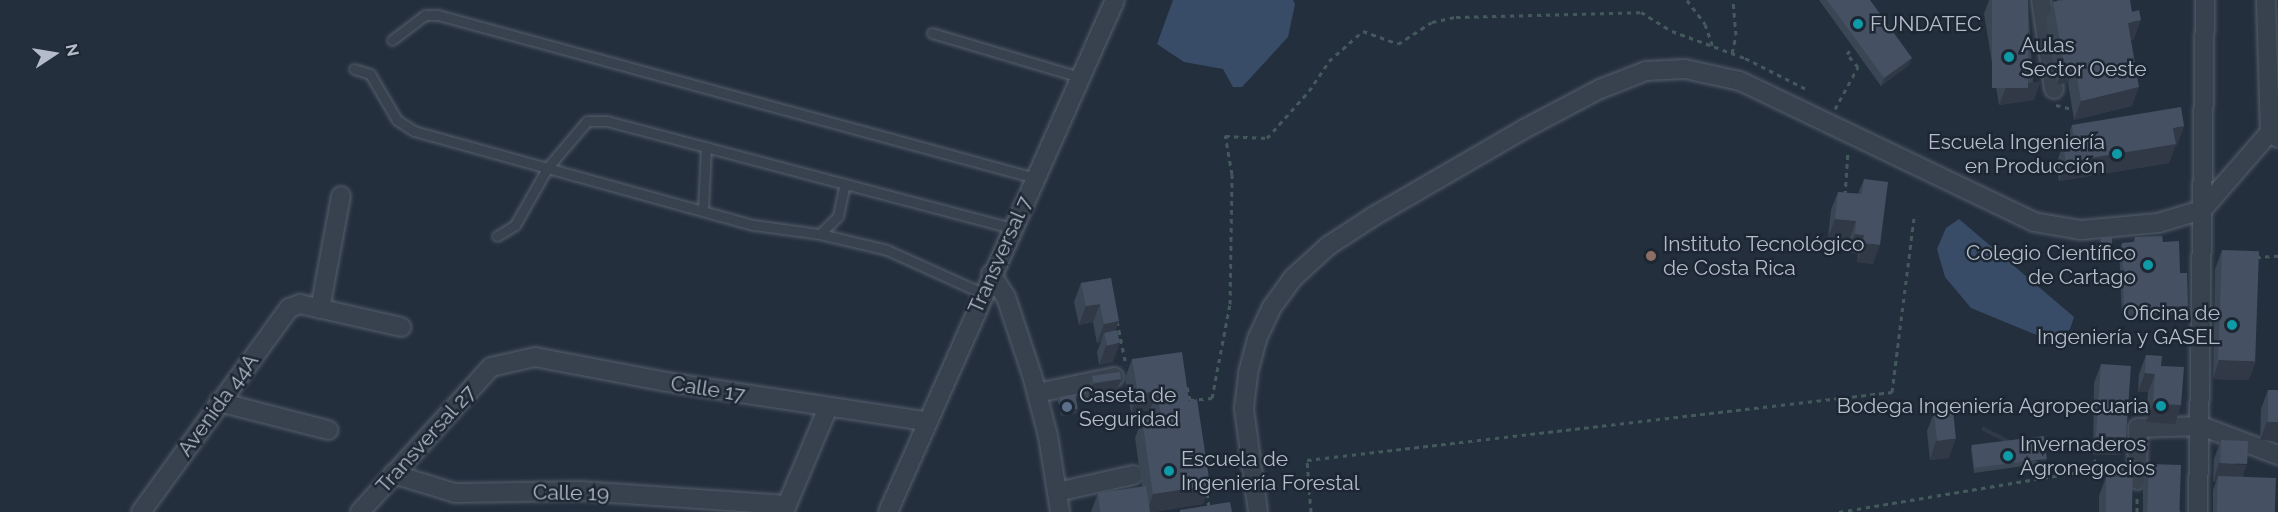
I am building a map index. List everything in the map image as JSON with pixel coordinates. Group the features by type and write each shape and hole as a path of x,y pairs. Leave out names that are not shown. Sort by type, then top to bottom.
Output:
{"street":[{"name":"Transversal 7","path":"888,512 982,293 1115,0"},
{"path":"2041,0 2054,89"},
{"path":"2198,512 2201,426 2205,0"},
{"path":"1258,512 1244,408 1248,373 1257,339 1272,307 1293,278 1328,246 1374,216 1524,129 1600,89 1646,71 1685,69 1740,81 2034,222 2081,230 2122,229 2158,223 2202,210 2274,135 2266,0"},
{"path":"341,196 320,309 401,327"},
{"path":"991,273 1006,297 1037,393 1060,512"},
{"name":"Avenida 44A","path":"141,512 289,308 300,304 320,309"},
{"name":"Calle 17","path":"491,367 535,357 828,408 926,422"},
{"name":"Transversal 27","path":"360,512 491,367"},
{"path":"1037,393 1119,376"},
{"path":"219,402 328,430"},
{"path":"786,508 828,408"},
{"path":"2137,480 2138,428 2201,426 2278,454"},
{"name":"Calle 19","path":"393,474 455,493 581,491 786,508"},
{"path":"1057,492 1133,475"}],"lane":[{"path":"392,40 425,15 438,15 1035,178"},
{"path":"932,33 1080,77"},
{"path":"354,69 370,74 396,120 414,132 703,209 754,225 820,234 887,250 982,293"},
{"path":"497,236 515,225 548,167 587,121 607,121 1012,228"},
{"path":"703,209 706,147"},
{"path":"820,234 838,216 845,184"}],"path":[{"path":"1687,0 1706,24 1713,47"},
{"path":"1732,53 1736,35 1733,0"},
{"path":"1190,400 1212,398 1230,304 1232,174 1226,136 1267,138 1309,91 1329,61 1363,32 1398,44 1432,22 1456,17 1641,12 1672,31 1732,53 1806,90"},
{"path":"1834,111 1858,67 1847,54 1853,47"},
{"path":"1844,206 1848,143"},
{"path":"1311,512 1307,460 1892,392 1914,218"},
{"path":"2243,257 2278,256"},
{"path":"1115,311 1128,374 1119,376"},
{"path":"1186,382 1192,411"},
{"path":"1839,512 2096,469 2095,459"},
{"path":"1198,512 1209,510 1206,488"}],"water":[{"path":"1173,0 1293,0 1295,4 1288,37 1242,87 1233,87 1223,69 1184,62 1157,44"},
{"path":"1959,219 2074,317 2070,329 2058,340 2044,338 1971,308 1945,277 1937,249 1946,228"}],"building":[{"name":"FUNDATEC","path":"1827,0 1870,0 1912,58 1884,78"},
{"name":"Aulas Sector Oeste","path":"1992,0 2028,0 2028,88 1992,88"},
{"path":"2130,0 2132,12 2139,10 2141,20 2128,23 2139,87 2081,101 2075,64 2064,65 2053,2"},
{"path":"2181,107 2184,126 2173,128 2176,144 2066,162 2063,145 2075,143 2072,125"},
{"path":"1864,179 1888,182 1880,245 1863,243 1864,235 1855,234 1856,221 1835,219 1838,192 1862,194"},
{"name":"Colegio Científico de Cartago","path":"2162,236 2163,242 2179,241 2180,273 2187,273 2188,306 2124,308 2122,243 2135,242 2135,237"},
{"path":"2101,237 2112,237 2112,254 2101,254"},
{"name":"Oficina de Ingeniería y GASEL","path":"2222,250 2259,251 2255,361 2218,360"},
{"path":"1111,278 1119,321 1104,324 1100,304 1086,306 1081,283"},
{"path":"1117,330 1120,343 1107,346 1104,333"},
{"name":"Escuela de Ingeniería Forestal","path":"1182,352 1189,401 1197,399 1210,485 1153,494 1142,419 1161,416 1157,391 1138,394 1132,359"},
{"path":"2146,355 2162,356 2161,366 2184,367 2181,405 2153,404 2155,374 2145,373"},
{"path":"2101,364 2131,366 2126,438 2096,436"},
{"path":"1120,372 1121,379 1093,383 1092,376"},
{"path":"2268,390 2278,390 2278,422 2268,422"},
{"name":"Caseta de Seguridad","path":"1075,394 1078,409 1062,412 1059,397"},
{"path":"1953,411 1956,439 1937,441 1934,413"},
{"name":"Invernaderos Agronegocios","path":"2044,436 2047,459 1974,468 1972,445"},
{"path":"2221,440 2248,441 2247,464 2220,463"},
{"path":"2118,462 2133,463 2132,512 2106,512 2106,477 2118,477"},
{"path":"2149,464 2181,465 2179,512 2147,512"},
{"path":"2218,476 2276,478 2275,512 2217,512"},
{"path":"1146,486 1150,512 1100,512 1098,493"},
{"path":"1230,502 1232,512 1180,512 1180,510"}],"place":[{"name":"FUNDATEC","path":"1858,24"},
{"name":"Aulas Sector Oeste","path":"2009,57"},
{"name":"Escuela Ingeniería en Producción","path":"2117,154"},
{"name":"Instituto Tecnológico de Costa Rica","path":"1651,256"},
{"name":"Colegio Científico de Cartago","path":"2148,265"},
{"name":"Oficina de Ingeniería y GASEL","path":"2232,325"},
{"name":"Bodega Ingeniería Agropecuaria","path":"2161,406"},
{"name":"Caseta de Seguridad","path":"1067,407"},
{"name":"Invernaderos Agronegocios","path":"2008,456"},
{"name":"Escuela de Ingeniería Forestal","path":"1169,471"}]}
